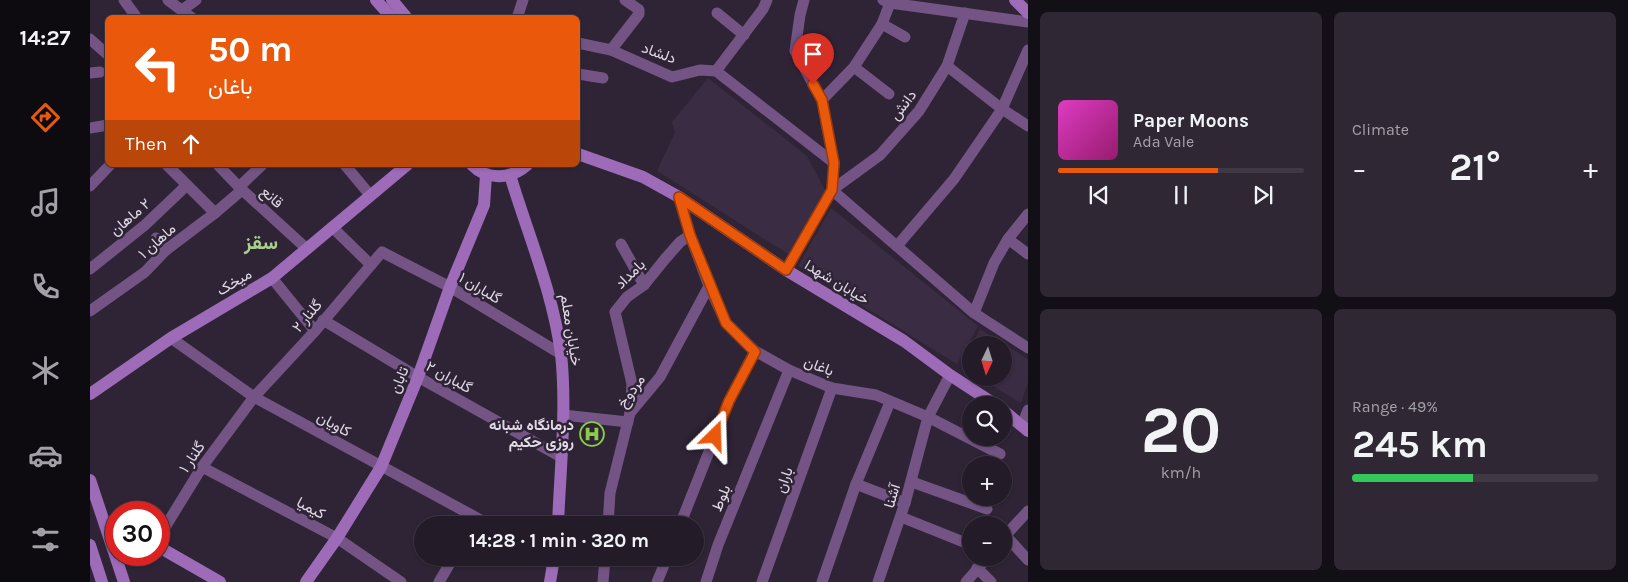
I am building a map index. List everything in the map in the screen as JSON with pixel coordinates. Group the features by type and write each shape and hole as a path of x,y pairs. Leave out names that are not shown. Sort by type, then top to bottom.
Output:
{"street":[{"path":"124,0 135,15"},
{"path":"168,0 188,15"},
{"path":"182,10 196,0"},
{"path":"376,0 389,15"},
{"path":"392,0 404,15"},
{"path":"518,15 522,0"},
{"path":"611,50 639,14 639,10 625,0"},
{"path":"767,0 763,9 716,71 834,163"},
{"path":"786,270 832,190 834,163 822,100 795,50 804,0"},
{"path":"1015,0 1028,13"},
{"path":"822,100 854,67 882,24 887,1 1028,22"},
{"path":"716,13 744,35"},
{"name":"دانش","path":"832,190 880,155 919,111 947,66 965,14"},
{"path":"882,24 905,37"},
{"path":"90,39 105,52"},
{"name":"دلشاد","path":"580,43 611,50 672,77 700,70 709,69 716,71"},
{"path":"897,246 954,179 1002,109 1028,50"},
{"path":"947,66 1002,109 1028,126"},
{"path":"854,67 889,94"},
{"path":"580,74 602,78"},
{"path":"90,128 105,126"},
{"name":"خیابان شهدا","path":"580,155 642,177 679,197 786,270 904,341 982,396"},
{"path":"90,186 108,167"},
{"path":"169,167 214,213"},
{"name":"قانع","path":"220,167 241,189 307,249"},
{"name":"ماهان ۱","path":"90,311 145,272 166,250 214,213 241,189 260,167"},
{"path":"347,167 370,195"},
{"name":"میخک","path":"90,394 171,338 272,278 405,167"},
{"path":"475,167 486,175 498,177 510,175 525,167"},
{"name":"تابان","path":"306,582 337,538 381,467 418,377 450,287 484,205 486,175"},
{"name":"خیابان معلم","path":"510,175 547,285 561,354 563,415 558,516"},
{"name":"٢ ماهان","path":"90,270 145,225 187,185"},
{"path":"832,190 974,313 1028,348"},
{"path":"679,197 690,235"},
{"path":"974,313 994,263 1008,239 1028,214"},
{"path":"332,227 371,266"},
{"name":"بامداد","path":"629,417 632,384 615,312 627,297 644,285 680,242 690,235"},
{"name":"باغان","path":"690,235 709,286 726,323 755,352 789,370 832,388 876,395 928,417 1000,454"},
{"path":"156,238 166,250"},
{"path":"1008,239 1028,254"},
{"path":"621,244 644,285"},
{"name":"گلباران ۱","path":"382,252 450,287 561,354"},
{"name":"گلنار ۲","path":"254,397 315,331 382,252"},
{"path":"272,278 315,331"},
{"name":"مردوخ","path":"609,516 610,492 629,417 660,377 709,286"},
{"name":"گلباران ۲","path":"323,320 418,377 561,457"},
{"name":"کاویان","path":"171,338 254,397 381,467 464,516"},
{"path":"684,516 729,401 755,352"},
{"name":"بلوط","path":"706,582 718,545 789,370"},
{"name":"آشنا","path":"878,582 912,482 928,417 950,375"},
{"name":"باران","path":"762,582 832,388"},
{"name":"گلنار ۱","path":"170,519 202,467 254,397"},
{"path":"822,582 856,484 890,402"},
{"path":"1025,428 1028,410"},
{"path":"563,415 629,417"},
{"path":"1012,417 1025,428"},
{"name":"کیمیا","path":"202,467 337,538 401,582"},
{"path":"90,480 124,582"},
{"path":"912,482 987,509"},
{"path":"856,484 905,503"},
{"path":"1012,528 1028,511"},
{"path":"901,516 962,541"},
{"path":"1012,544 1028,560"},
{"path":"90,545 102,582"},
{"path":"170,553 219,582"},
{"path":"439,582 448,566"},
{"path":"550,582 552,566"},
{"path":"603,582 605,566"},
{"path":"658,582 664,566"},
{"path":"966,582 977,568 991,582"}],"shaded area":[{"path":"708,78 807,156 826,192 788,254 657,171 675,132 672,122"},
{"path":"831,208 978,326 972,336 962,336 962,355 957,364 798,266"},
{"path":"980,329 991,336 976,336"},
{"path":"1012,349 1028,359 1028,382 1021,403 992,386 1012,386"}],"place":[{"name":"درمانگاه شبانه روزی حکیم","path":"592,434"}],"district":[{"name":"سقز","path":"261,242"}],"route":[{"path":"715,436 729,401 755,352 726,323 709,286 690,235 679,197 786,270 832,190 834,163 822,100 813,84"}]}
